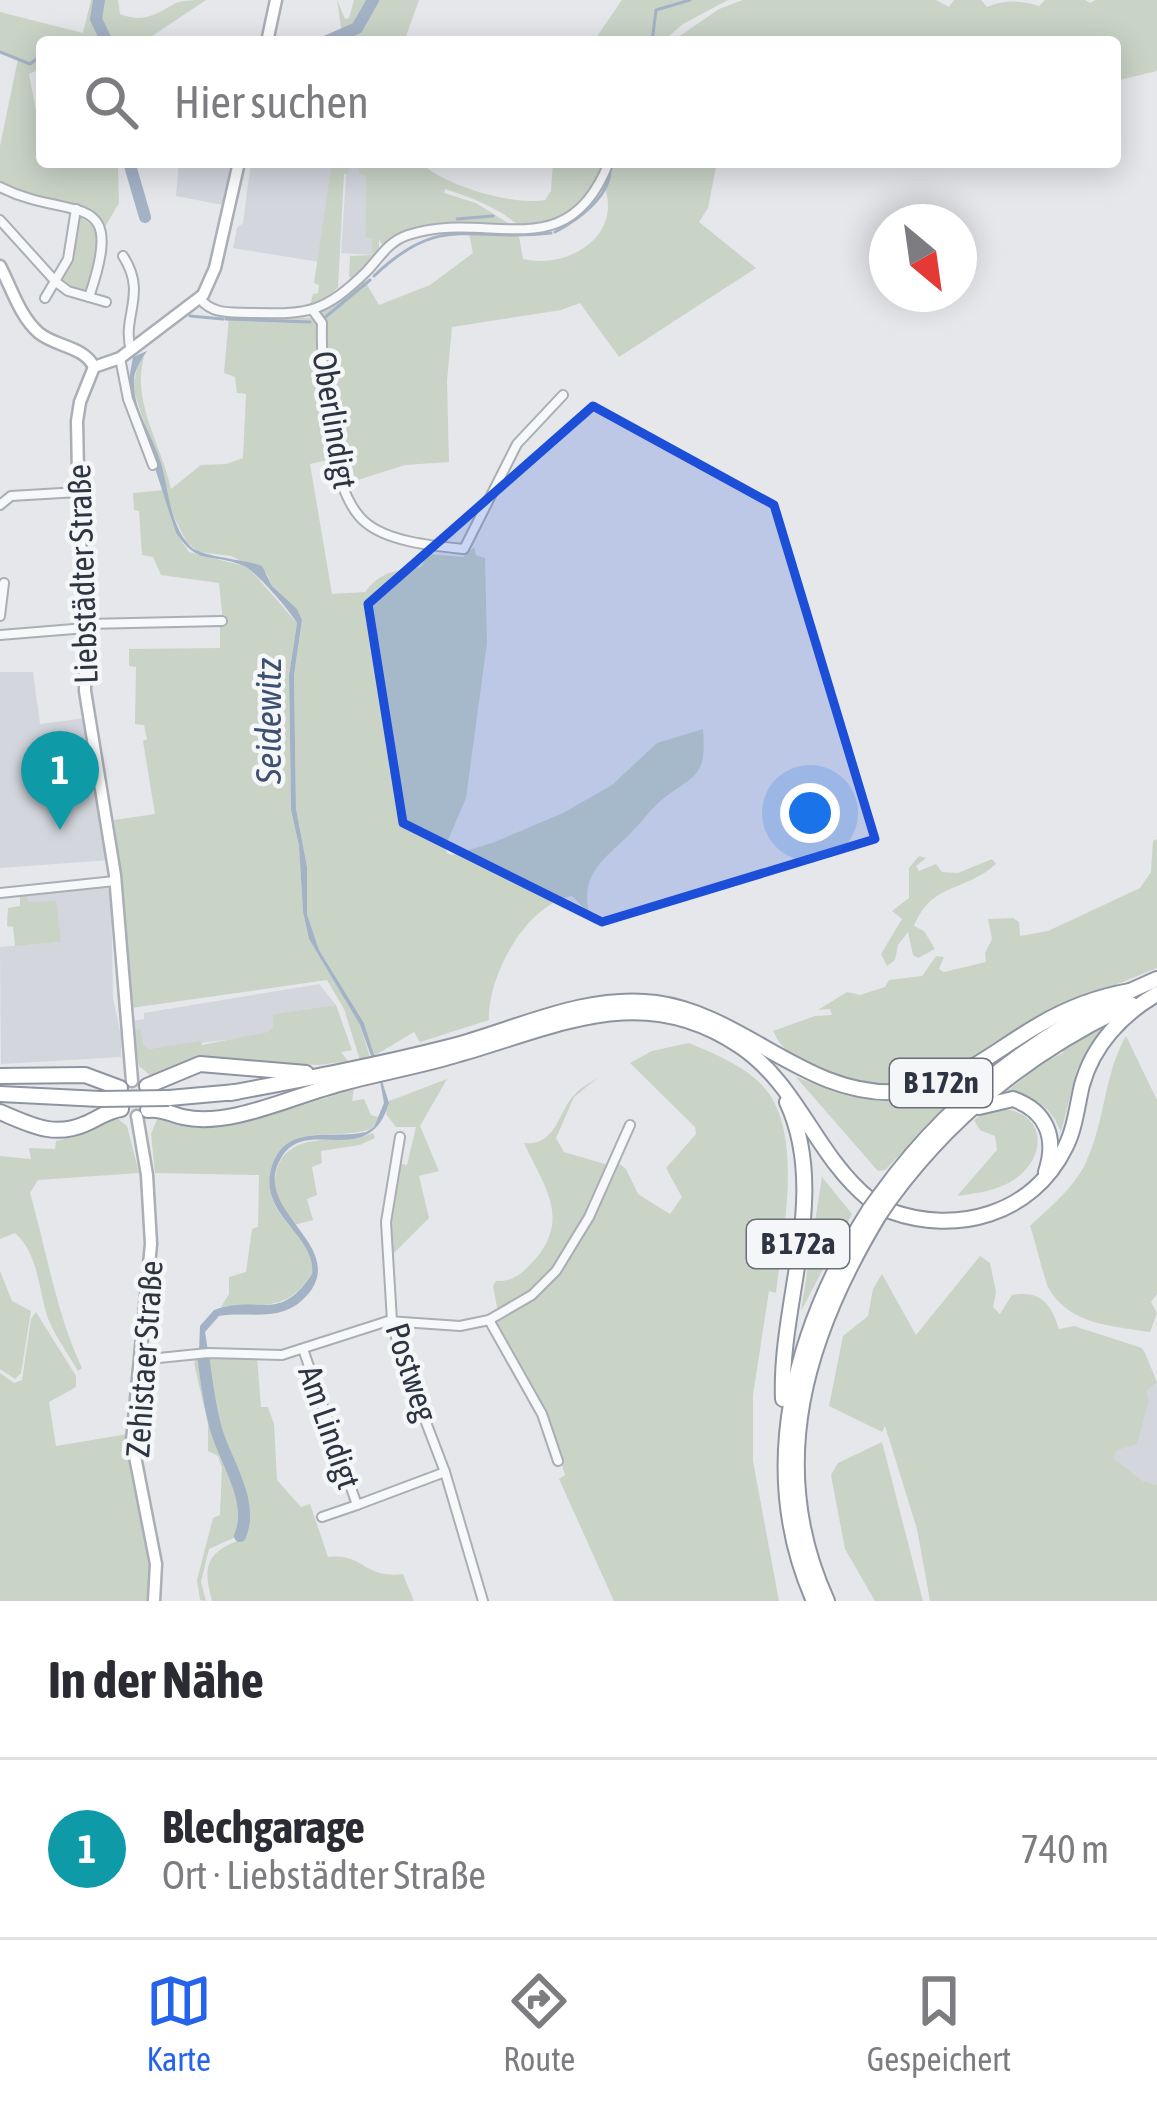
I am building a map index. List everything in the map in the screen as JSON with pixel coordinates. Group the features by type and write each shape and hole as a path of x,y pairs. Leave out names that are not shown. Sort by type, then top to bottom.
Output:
{"highway":[{"name":"B 172a","path":"826,1601 800,1516 797,1428 820,1329 880,1204 935,1128 997,1070 1052,1032 1157,979"},
{"name":"B 172n","path":"0,1094 169,1098 342,1078 413,1062 596,1004 639,1001 744,1035 830,1082 881,1092 915,1090 963,1075 1058,1014 1095,998 1130,991"},
{"name":"B 172a","path":"785,1430 815,1315 850,1240 880,1204 1004,1078 1047,1047 1157,993"},
{"name":"B 172a","path":"1044,1177 1068,1143 1086,1073 1101,1045 1124,1017 1157,993"},
{"name":"B 172n","path":"695,1017 766,1066 832,1160 880,1204"},
{"name":"B 172n","path":"744,1035 797,1092 832,1160"},
{"path":"0,1076 85,1075 133,1085 200,1064 342,1078"},
{"name":"B 172a","path":"766,1066 794,1117 805,1172 784,1366 785,1430 789,1519 814,1601"},
{"name":"B 172n","path":"142,1113 227,1117 342,1078"},
{"name":"B 172n","path":"958,1120 1000,1099 1034,1109 1046,1123 1051,1142 1044,1177"},
{"path":"0,1112 55,1131 121,1109"},
{"path":"880,1204 925,1222 971,1221 1018,1201 1044,1177"}],"main road":[{"path":"267,36 276,0"},
{"path":"0,266 32,326 46,338 86,355 94,367 129,351 200,299 213,276 238,168"},
{"name":"Liebstädter Straße","path":"94,367 80,402 78,492 86,700 116,881"},
{"path":"116,881 133,1085 117,1099 121,1109 142,1113"},
{"name":"Zehistaer Straße","path":"133,1085 152,1100 142,1113 151,1226 132,1441 156,1564 154,1601"}],"street":[{"path":"200,299 218,312 314,312 396,241 411,234 446,227 531,231 558,224 592,194 606,168"},
{"path":"0,187 76,209 98,221 104,234 89,297"},
{"path":"45,298 73,246 76,209"},
{"path":"0,220 56,283 106,302"},
{"path":"123,256 134,277 133,319 127,336 128,399 153,465"},
{"name":"Oberlindigt","path":"314,312 322,323 334,454 345,498 365,523 398,536 464,549 517,444 563,395"},
{"path":"0,505 11,496 78,492"},
{"path":"0,616 4,583"},
{"path":"0,634 222,621"},
{"path":"0,893 116,881"},
{"path":"139,1360 203,1354 268,1356 392,1321 460,1326 489,1320 532,1295 556,1271 589,1217 630,1126"},
{"name":"Postweg","path":"400,1137 386,1222 392,1321 401,1358 446,1472 483,1601"},
{"path":"489,1320 542,1414 558,1461"},
{"name":"Am Lindigt","path":"303,1348 357,1505"},
{"name":"Am Lindigt","path":"322,1517 446,1472"}],"highlighted area":[{"path":"593,406 774,505 875,839 602,922 403,823 368,604"}],"shaded area":[{"path":"91,0 118,0 120,14 137,18 179,2 206,0 152,36 109,36 104,28 98,36 36,36 36,71 29,74 36,112 36,168 118,168 119,203 105,227 72,206 0,186 0,146 18,59 0,54 0,12 83,33"},
{"path":"337,0 345,19 354,0 419,0 406,36 342,36"},
{"path":"622,0 728,0 669,36 597,36"},
{"path":"743,0 936,0 949,7 954,0 981,0 987,7 1012,2 1039,6 1045,0 1157,0 1157,71 1121,80 1121,36 680,36 719,9"},
{"path":"178,168 230,168 223,205 176,196"},
{"path":"250,168 331,168 319,262 233,248 237,228 243,223"},
{"path":"331,168 349,168 344,174 338,287 323,303 310,305 313,294 318,293 319,285 314,283"},
{"path":"347,168 359,168 359,173 366,174 365,236 372,239 372,255 341,253"},
{"path":"359,168 428,168 461,186 531,201 545,200 551,191 553,168 604,168 574,209 536,228 519,225 485,204 445,189 444,193 476,203 511,225 427,228 384,248 379,239 379,252 352,278 350,256 372,255 372,239 365,237 366,175 359,174"},
{"path":"607,168 716,168 708,208 699,222 756,268 619,357 580,303 452,327 447,381 449,462 405,465 342,485 321,311 363,278 379,305 430,285 473,253 469,234 440,235 439,230 550,231 519,236 523,259 572,255 586,247 605,223 606,191 578,217 555,229 578,212"},
{"path":"76,214 97,228 100,240 88,291 58,282 74,246"},
{"path":"229,317 318,318 333,459 310,464 332,594 365,592 383,576 421,567 428,554 463,557 474,547 476,555 485,558 487,643 466,798 445,847 447,853 492,843 563,813 612,785 657,743 703,729 703,757 697,773 659,802 597,867 588,887 589,913 572,896 555,902 525,927 502,964 489,1020 420,1042 414,1032 374,1056 364,1023 319,950 307,914 307,867 296,810 294,675 302,620 267,574 231,556 199,552 187,543 174,517 133,388 138,363 144,357 144,407 171,489 201,465 243,458 246,394 237,393 235,377 224,373"},
{"path":"164,490 176,533 189,552 248,567 297,623 289,675 291,810 299,846 303,912 309,939 360,1025 370,1057 360,1060 344,1009 327,980 131,1008 114,820 155,814 144,725 135,724 136,667 129,666 129,649 220,648 223,622 219,583 161,575 153,557 142,555 133,493"},
{"path":"0,672 33,672 40,724 86,718 110,860 0,868"},
{"path":"1157,839 1157,968 1064,1006 939,1078 889,1086 839,1078 794,1057 773,1031 832,1015 830,1009 818,1010 847,992 860,995 885,987 889,980 922,976 936,956 944,957 939,969 944,972 986,962 992,939 988,919 1013,918 1019,922 1020,936 1048,931 1140,888 1151,872"},
{"path":"919,856 926,858 916,866 919,871 936,864 942,872 958,873 992,859 996,864 939,895 921,912 914,926 924,931 935,949 918,958 913,955 908,932 895,960 887,966 881,954 902,919 892,911 909,898 909,868"},
{"path":"98,885 111,890 113,998 121,1057 1,1064 0,947 60,942 27,902 27,892"},
{"path":"27,892 28,902 56,901 61,942 15,946 13,927 7,926 8,908 20,906 20,893"},
{"path":"319,984 336,1005 273,1014 269,1032 251,1037 149,1049 143,1046 141,1029 133,1030 132,1021 144,1019 144,1013"},
{"path":"336,1005 352,1050 341,1052 348,1061 319,1065 211,1060 157,1081 139,1066 133,1030 141,1029 143,1045 149,1049 201,1041 202,1045 268,1032 273,1014"},
{"path":"1109,1024 1077,1069 1061,1132 1039,1103 1003,1094 1062,1050"},
{"path":"1126,1036 1157,1100 1157,1294 1151,1302 1157,1313 1150,1332 1093,1322 1068,1310 1047,1285 1030,1226 1069,1188 1086,1162"},
{"path":"689,1043 755,1078 775,1105 784,1129 788,1185 783,1243 776,1293 769,1291 753,1395 753,1461 779,1601 614,1601 559,1479 565,1475 553,1437 493,1322 557,1272 616,1161 626,1169 638,1194 670,1214 682,1197 666,1168 696,1134 695,1127 630,1063 652,1051"},
{"path":"979,1074 885,1170 878,1171 796,1077 844,1095 889,1102 945,1090"},
{"path":"599,1077 574,1097 556,1138 564,1152 605,1164 606,1176 567,1252 532,1294 498,1312 493,1286 529,1266 542,1250 553,1220 547,1191 524,1143 549,1135 573,1096"},
{"path":"447,1079 420,1126 439,1171 419,1176 429,1218 391,1256 396,1163 407,1165 416,1127 396,1127 386,1114 389,1101"},
{"path":"354,1089 352,1101 364,1099 371,1115 378,1117 374,1127 296,1139 278,1155 271,1177 277,1209 305,1245 312,1274 283,1301 221,1307 229,1294 229,1277 246,1272 252,1229 258,1227 259,1175 155,1173 151,1134 158,1117 183,1122 232,1121"},
{"path":"986,1111 1017,1112 1035,1127 1038,1137 1033,1159 1008,1183 957,1196 997,1150 995,1136 980,1130 974,1120"},
{"path":"113,1115 127,1126 139,1173 38,1180 30,1193 59,1304 82,1368 78,1371 49,1321 29,1252 15,1233 0,1239 0,1156 31,1159 29,1148 55,1149 56,1141 78,1136"},
{"path":"373,1133 375,1138 360,1145 321,1151 322,1163 312,1167 317,1195 307,1199 313,1220 294,1225 275,1187 282,1159 303,1144"},
{"path":"822,1177 852,1214 801,1311"},
{"path":"980,1256 990,1263 996,1292 993,1307 1000,1314 1012,1295 1030,1295 1048,1305 1059,1329 1074,1326 1142,1348 1145,1353 1157,1382 1146,1392 1149,1401 1137,1444 1117,1450 1113,1458 1143,1481 1157,1485 1157,1601 930,1601 917,1529 885,1426 882,1432 829,1406 843,1336 868,1316 873,1289 882,1274 916,1335"},
{"path":"0,1271 12,1301 31,1311 21,1373 15,1379 0,1369"},
{"path":"36,1312 76,1376 76,1387 49,1402 56,1446 128,1434 153,1575 151,1601 0,1601 0,1373 14,1383 22,1380"},
{"path":"197,1356 208,1410 241,1507 238,1536 209,1549 201,1582 206,1601 200,1600 197,1580 213,1518 220,1515 222,1468 218,1456 208,1451 208,1424 194,1363"},
{"path":"203,1356 257,1357 261,1407 268,1407 274,1424 277,1480 301,1507 310,1504 328,1557 350,1559 379,1573 403,1574 414,1601 212,1601 210,1561 221,1549 242,1539 243,1524 214,1421"},
{"path":"1157,1382 1157,1485 1143,1481 1112,1458 1146,1392"},
{"path":"882,1442 923,1601 875,1601 845,1549 831,1475 838,1463"}],"water":[{"path":"147,351 136,371 135,394 183,537 203,553 262,566 272,586 302,620 294,675 296,809 307,867 307,914 319,950 364,1023 389,1103 380,1123 368,1134 308,1140 283,1155 275,1174 277,1192 315,1255 318,1272 312,1289 284,1311 219,1316 205,1332 208,1351 199,1351 200,1326 214,1310 279,1303 312,1274 305,1247 272,1197 269,1181 280,1150 307,1136 366,1132 374,1127 384,1103 360,1025 309,939 303,912 299,846 291,810 289,675 297,623 249,569 199,555 176,533 128,385 133,357"}],"waterway":[{"path":"99,0 96,19 104,36"},
{"name":"Seidewitz","path":"339,36 357,28 373,0"},
{"path":"653,36 656,10 690,0"},
{"path":"0,52 30,64 36,60"},
{"path":"131,168 145,217"},
{"path":"555,232 598,199 610,172"},
{"path":"457,219 493,216"},
{"path":"374,276 419,243 439,236 551,233"},
{"path":"323,319 370,280"},
{"path":"190,316 223,319"},
{"path":"226,319 310,322"},
{"name":"Seidewitz","path":"203,1354 216,1429 244,1509 240,1536"}],"place":[{"name":"Blechgarage","path":"60,830"}]}
